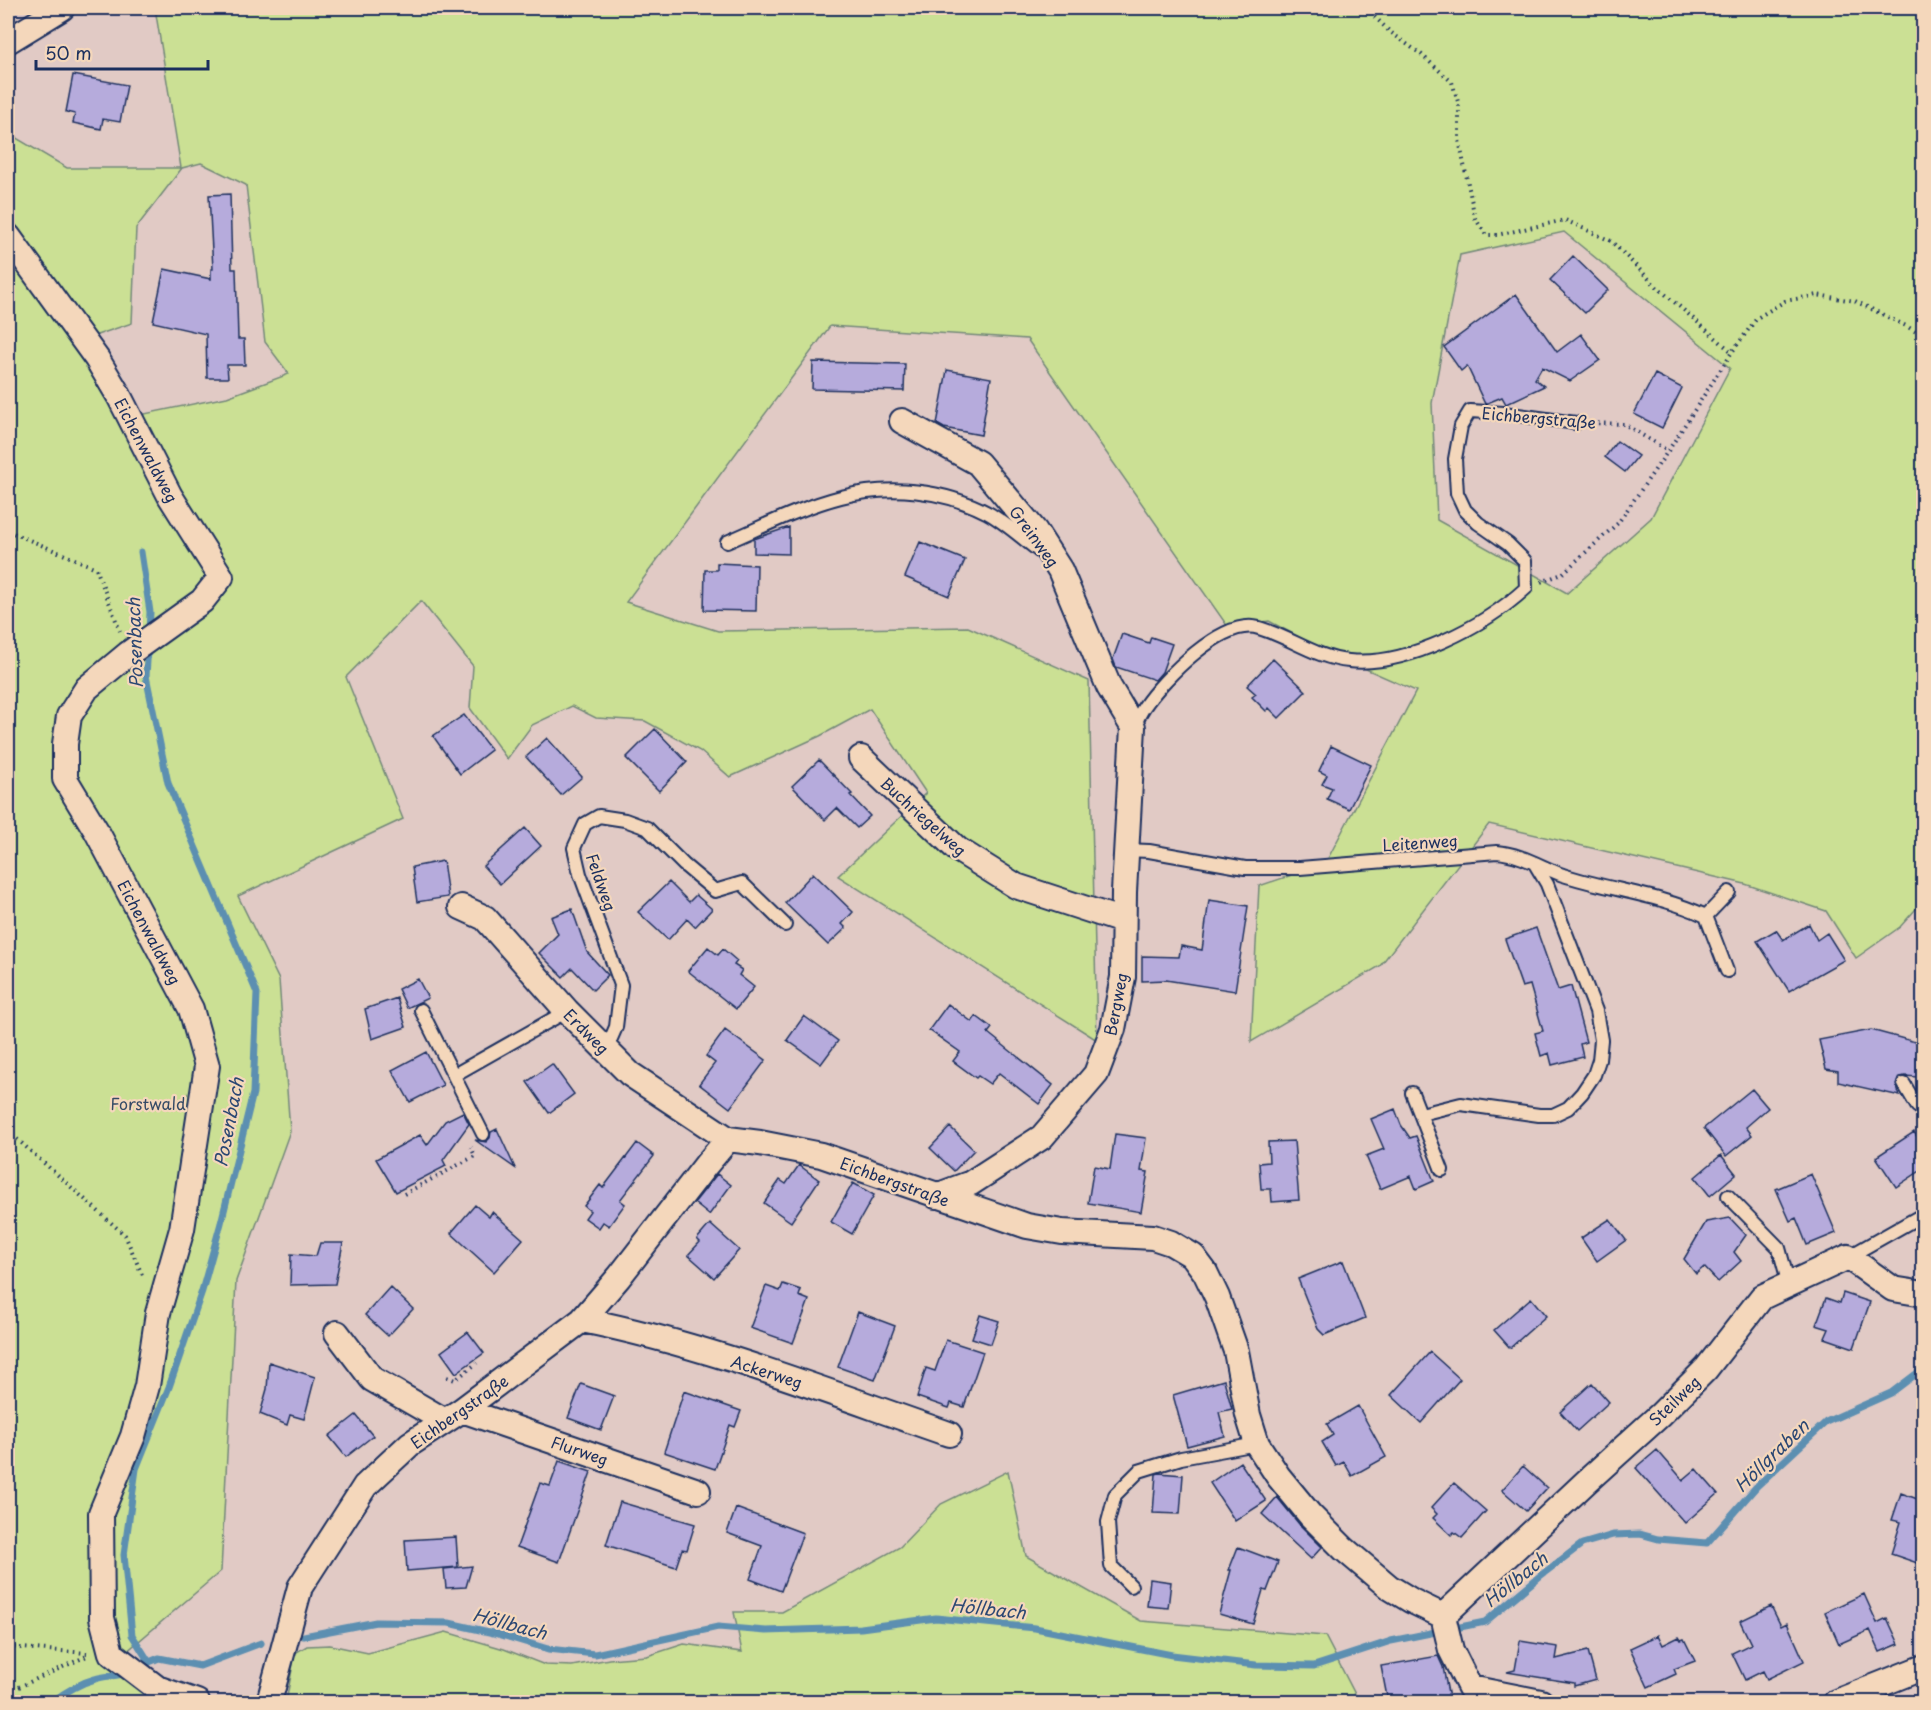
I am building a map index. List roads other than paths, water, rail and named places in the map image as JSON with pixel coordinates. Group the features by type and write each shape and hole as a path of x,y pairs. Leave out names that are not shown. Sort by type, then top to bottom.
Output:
{"street":[{"path":"8,41 62,8"},
{"name":"Eichenwaldweg","path":"8,236 97,359 127,411 170,496 221,577 202,601 135,649 87,688 69,716 65,744 65,779 97,832 191,1009 207,1066 183,1229 158,1313 147,1386 133,1436 101,1513 102,1618 111,1653 158,1688 197,1702"},
{"name":"Greinweg","path":"902,421 978,463 1035,531 1056,563 1109,687 1133,727"},
{"name":"Bergweg","path":"936,1196 972,1183 1042,1137 1096,1074 1113,1029 1123,977 1123,921 1133,727"},
{"name":"Buchriegelweg","path":"861,758 957,849 1016,886 1123,921"},
{"name":"Erdweg","path":"461,907 485,918 567,1011 630,1074 728,1139"},
{"name":"Eichbergstraße","path":"269,1702 300,1587 365,1485 410,1444 454,1416 582,1320 619,1277 728,1139 821,1155 1027,1227 1062,1232 1154,1237 1171,1243 1192,1256 1205,1272 1217,1297 1236,1351 1248,1414 1257,1444 1278,1476 1310,1515 1344,1549 1389,1587 1444,1620"},
{"path":"1848,1257 1893,1289 1923,1294"},
{"name":"Steilweg","path":"1444,1620 1668,1408 1706,1369 1762,1297 1848,1257"},
{"name":"Ackerweg","path":"582,1320 656,1336 948,1434"},
{"name":"Flurweg","path":"337,1333 372,1379 454,1416 698,1491"},
{"path":"1444,1620 1452,1650 1470,1688 1541,1702"},
{"path":"1836,1702 1923,1666"}],"lane":[{"name":"Eichbergstraße","path":"1133,727 1145,706 1172,674 1198,650 1219,635 1241,627 1258,627 1326,658 1351,662 1378,660 1406,655 1441,643 1509,604 1526,588 1525,561 1508,544 1478,523 1465,510 1457,493 1455,459 1461,426 1470,411 1504,413 1576,423"},
{"path":"727,542 843,496 868,492 912,491 934,493 976,507 991,515 1056,563"},
{"name":"Feldweg","path":"606,1050 616,1027 621,985 580,874 573,848 585,824 599,816 625,820 647,828 684,865 715,891 742,883 785,925"},
{"name":"Leitenweg","path":"1126,850 1149,851 1245,868 1300,868 1497,852 1514,853 1563,875 1684,905 1706,916"},
{"path":"1421,1114 1461,1104 1553,1115 1568,1108 1594,1075 1599,1060 1601,1040 1596,1011 1547,884 1535,864"},
{"path":"1727,970 1706,916 1729,892"},
{"path":"421,1010 483,1134"},
{"path":"454,1075 567,1011"},
{"path":"1904,1084 1923,1112"},
{"path":"1412,1094 1443,1170"},
{"path":"1728,1196 1779,1248 1790,1285"},
{"path":"1848,1257 1923,1214"},
{"path":"1131,1587 1111,1566 1108,1522 1115,1496 1139,1471 1181,1458 1257,1444"}],"waterway":[{"name":"Posenbach","path":"141,552 150,612 149,632"},
{"name":"Posenbach","path":"148,646 146,676 168,783 257,993 253,1093 221,1223 202,1291 169,1387 136,1469 124,1555 132,1635 149,1662"},
{"name":"Höllbach","path":"304,1636 376,1622 449,1623 498,1634 548,1649 595,1654 718,1627 766,1631 861,1628 936,1618 1035,1628 1172,1655 1256,1665 1314,1666 1391,1641 1485,1622 1582,1544 1613,1535 1640,1534 1658,1539 1707,1543 1757,1486 1826,1422 1891,1393 1924,1368"},
{"name":"Höllbach","path":"147,1663 159,1658 200,1666 261,1643"},
{"name":"Höllbach","path":"52,1702 84,1683 128,1672"}],"park label":[{"name":"Forstwald","path":"148,1103"}],"water label":[{"name":"Höllgraben","path":"1771,1455"}]}
